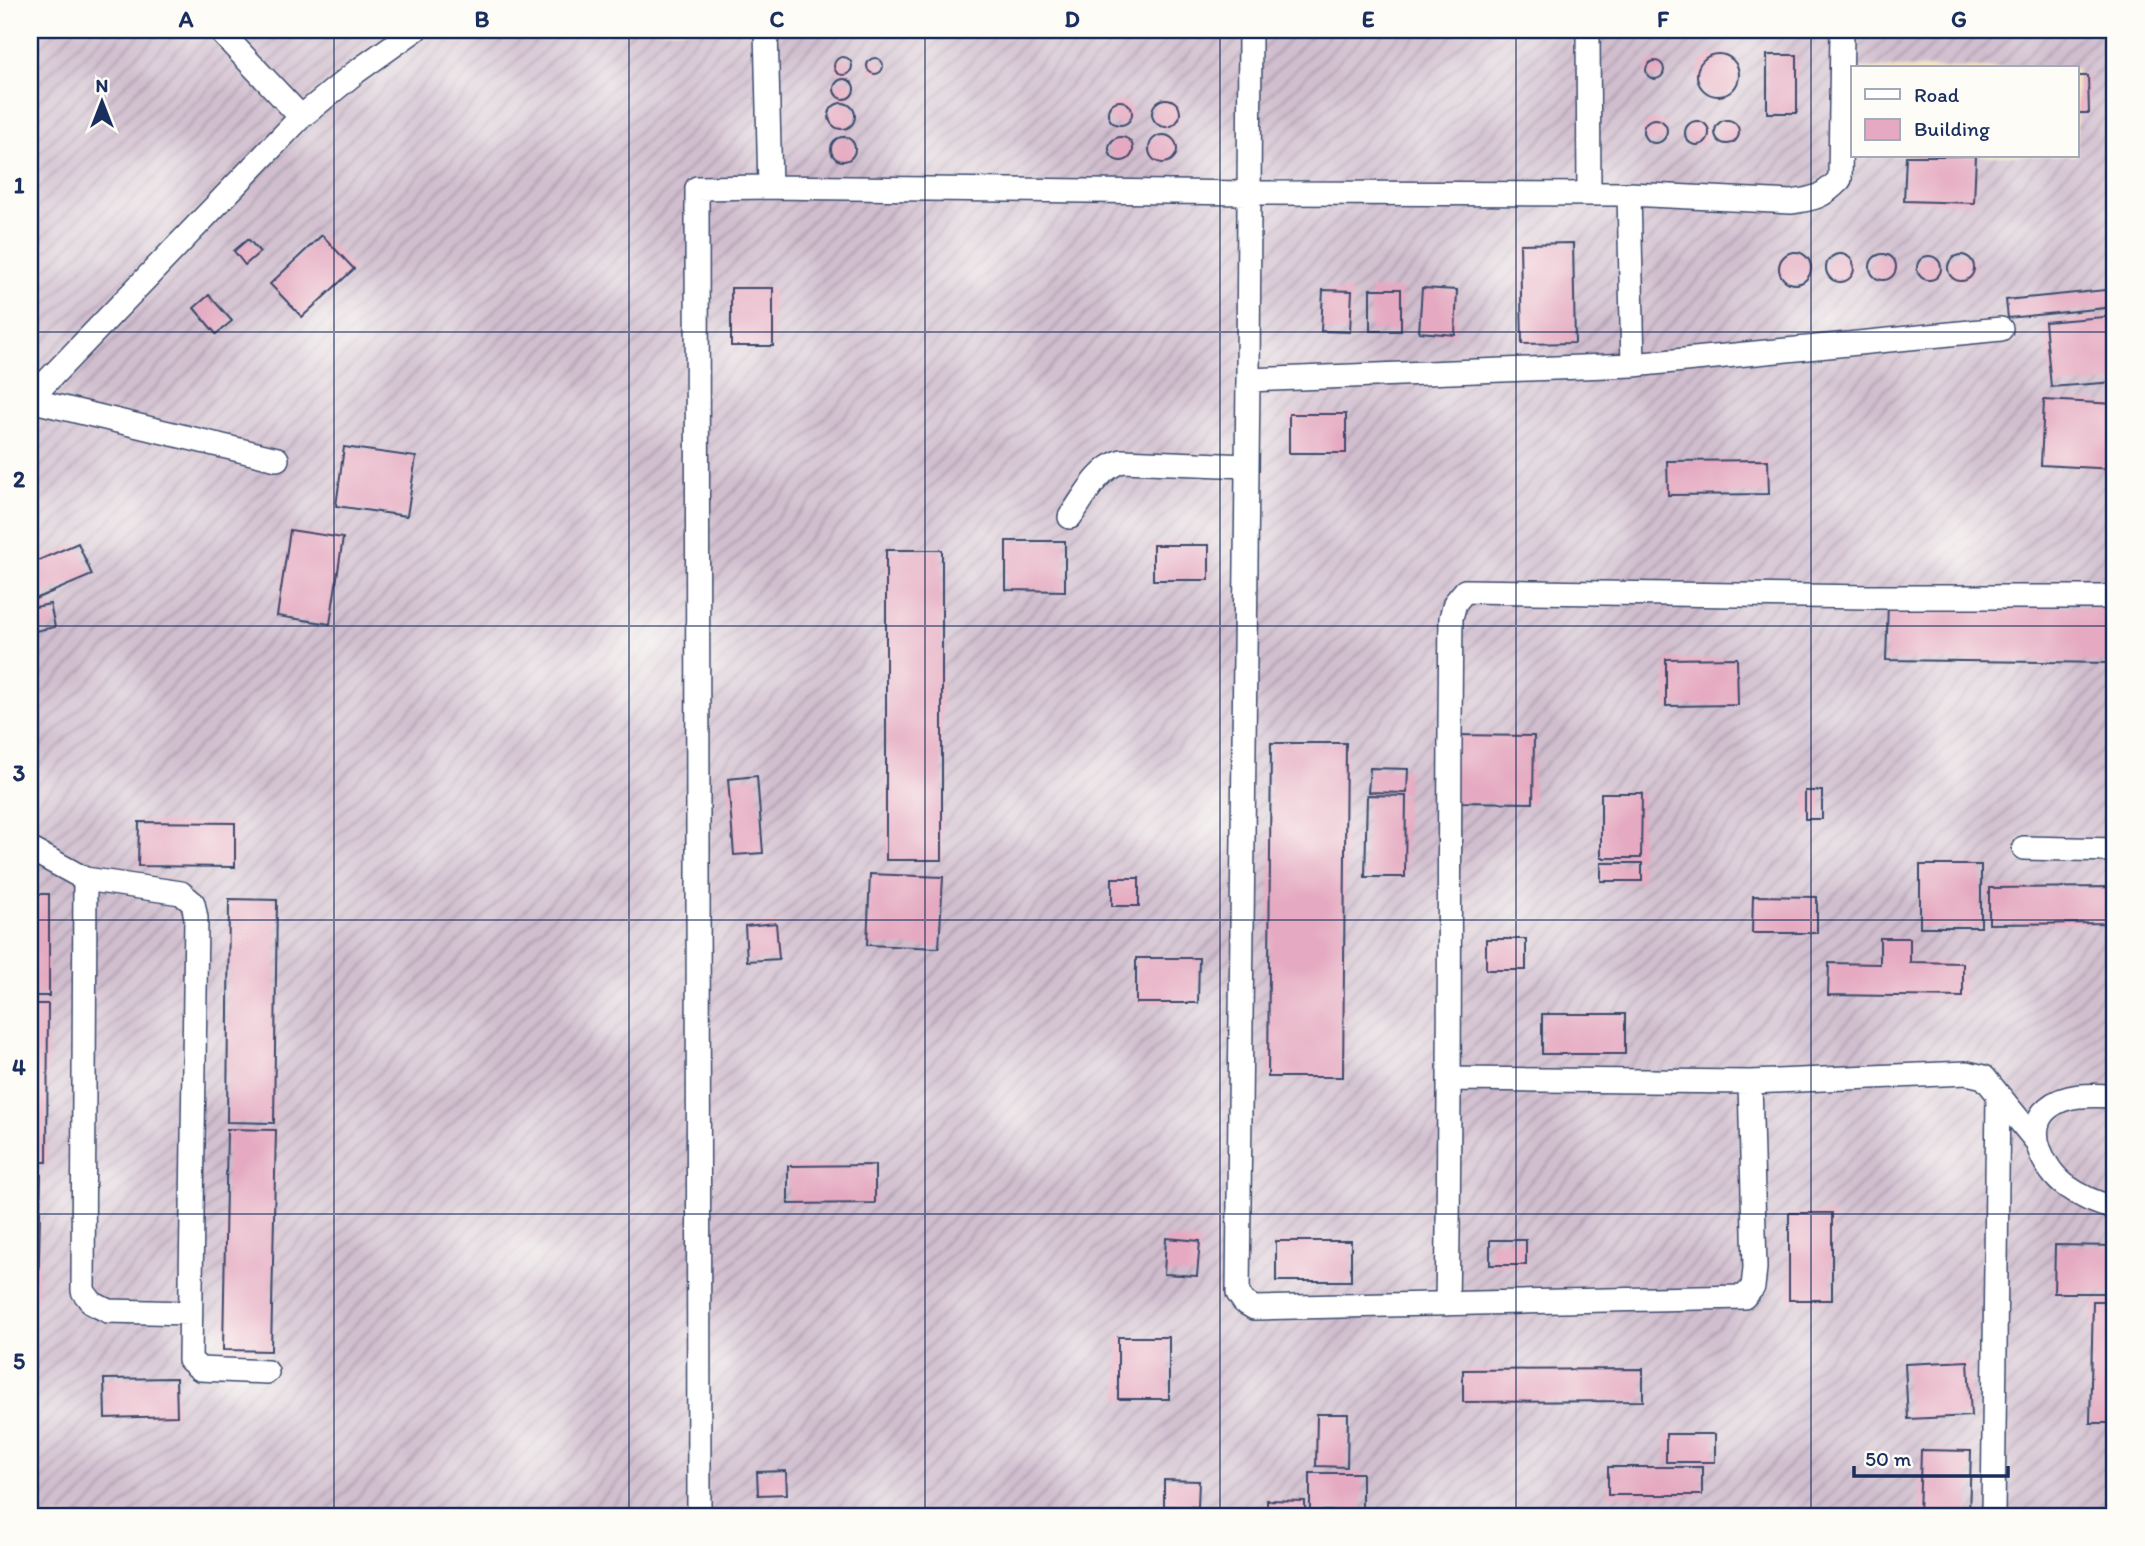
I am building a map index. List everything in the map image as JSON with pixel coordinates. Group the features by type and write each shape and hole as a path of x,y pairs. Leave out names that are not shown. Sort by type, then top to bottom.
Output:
{"lane":[{"path":"219,30 301,117"},
{"path":"30,400 301,117 356,72 415,30"},
{"path":"766,30 770,187"},
{"path":"1250,30 1238,1293 1244,1302 1254,1308 1744,1297 1753,1287 1755,1268 1750,1082"},
{"path":"1588,30 1589,194"},
{"path":"699,1516 696,188 1629,194 1791,202 1813,199 1827,192 1840,179 1842,30"},
{"path":"1629,194 1633,365"},
{"path":"1248,380 1633,365 2001,329"},
{"path":"30,400 277,459"},
{"path":"1070,517 1104,471 1112,464 1122,461 1247,466"},
{"path":"1447,1304 1451,1079 1448,821 1451,618 1455,603 1465,591 1869,597 2115,597"},
{"path":"2024,848 2115,849"},
{"path":"30,849 85,880 181,894 193,903 196,918 190,1360 200,1368 267,1372"},
{"path":"85,880 83,1291 92,1303 108,1311 189,1312"},
{"path":"1451,1079 1750,1082 1968,1073 1984,1077 2037,1142 2044,1161 2064,1185 2098,1204 2115,1208"},
{"path":"1993,1516 1997,1095"},
{"path":"2037,1142 2038,1121 2047,1109 2082,1095 2115,1096"}],"shaded area":[{"path":"30,30 2115,30 2115,1516 30,1516"}],"building":[{"path":"1718,54 1733,60 1739,75 1733,90 1718,96 1703,90 1697,75 1703,60"},
{"path":"1767,55 1797,55 1797,113 1767,113"},
{"path":"843,57 849,60 852,66 849,72 843,75 837,72 834,66 837,60"},
{"path":"875,58 883,66 875,74 867,66"},
{"path":"1655,61 1661,64 1664,70 1661,76 1655,79 1649,76 1646,70 1649,64"},
{"path":"2078,76 2088,76 2089,113 2078,113"},
{"path":"844,79 851,82 854,89 851,96 844,99 837,96 834,89 837,82"},
{"path":"1166,99 1176,103 1180,113 1176,123 1166,127 1156,123 1152,113 1156,103"},
{"path":"1120,101 1129,104 1132,113 1129,122 1120,125 1111,122 1108,113 1111,104"},
{"path":"842,103 851,107 855,116 851,125 842,129 833,125 829,116 833,107"},
{"path":"1655,119 1666,126 1667,131 1660,142 1655,143 1644,136 1643,131 1650,120"},
{"path":"1727,120 1735,124 1739,132 1735,140 1727,144 1719,140 1715,132 1719,124"},
{"path":"1697,121 1705,125 1709,133 1705,141 1697,145 1689,141 1685,133 1689,125"},
{"path":"1163,135 1173,139 1177,149 1173,159 1163,163 1153,159 1149,149 1153,139"},
{"path":"843,137 854,144 855,149 848,160 843,161 832,154 831,149 838,138"},
{"path":"1121,137 1130,140 1133,149 1130,158 1121,161 1112,158 1109,149 1112,140"},
{"path":"1906,158 1976,158 1974,203 1904,201"},
{"path":"322,235 354,269 302,317 270,284"},
{"path":"248,239 260,252 245,265 234,251"},
{"path":"1573,243 1575,343 1522,344 1520,244"},
{"path":"1795,252 1806,257 1811,268 1806,279 1795,284 1784,279 1779,268 1784,257"},
{"path":"1840,254 1850,258 1854,268 1850,278 1840,282 1830,278 1826,268 1830,258"},
{"path":"1883,254 1892,258 1896,267 1892,276 1883,280 1874,276 1870,267 1874,258"},
{"path":"1961,255 1970,259 1974,268 1970,277 1961,281 1952,277 1948,268 1952,259"},
{"path":"1929,256 1937,260 1941,268 1937,276 1929,280 1921,276 1917,268 1921,260"},
{"path":"731,288 773,288 773,346 731,346"},
{"path":"1422,288 1457,290 1455,335 1419,332"},
{"path":"1370,289 1401,289 1401,331 1370,331"},
{"path":"2115,289 2115,307 2008,318 2006,300"},
{"path":"1323,290 1352,291 1350,332 1321,331"},
{"path":"209,295 232,321 216,334 194,308"},
{"path":"2115,316 2115,382 2051,387 2045,322"},
{"path":"2044,400 2115,404 2115,469 2041,465"},
{"path":"1289,414 1346,414 1346,453 1289,453"},
{"path":"344,447 416,457 407,516 336,506"},
{"path":"1768,460 1769,494 1668,495 1667,461"},
{"path":"290,530 343,538 330,624 277,616"},
{"path":"1006,541 1065,541 1065,591 1006,590"},
{"path":"78,543 92,575 33,600 30,592 30,564"},
{"path":"1153,545 1209,545 1209,580 1153,580"},
{"path":"886,550 942,550 942,860 886,860"},
{"path":"1888,603 2110,607 2109,663 1886,660"},
{"path":"50,604 55,627 30,632 30,608"},
{"path":"1737,658 1738,705 1666,706 1666,659"},
{"path":"1454,735 1534,736 1533,803 1453,802"},
{"path":"1271,743 1346,743 1343,1077 1268,1077"},
{"path":"1370,768 1408,769 1407,793 1368,792"},
{"path":"757,776 763,853 734,855 728,779"},
{"path":"1805,791 1822,791 1822,819 1805,819"},
{"path":"1601,793 1642,793 1641,858 1601,858"},
{"path":"1367,795 1406,796 1405,877 1365,877"},
{"path":"139,822 235,823 235,867 138,866"},
{"path":"1601,863 1642,863 1642,881 1601,881"},
{"path":"1920,865 1981,865 1981,927 1920,927"},
{"path":"870,874 943,877 939,948 867,945"},
{"path":"1112,878 1139,878 1139,906 1112,906"},
{"path":"2115,887 2115,923 1989,924 1989,888"},
{"path":"30,894 49,894 49,996 30,996"},
{"path":"1753,896 1817,897 1817,933 1752,933"},
{"path":"229,899 277,900 274,1123 227,1122"},
{"path":"776,923 779,959 747,961 745,926"},
{"path":"1880,938 1910,938 1910,962 1963,963 1963,997 1828,995 1829,963 1880,964"},
{"path":"1486,939 1526,939 1526,970 1486,970"},
{"path":"1136,958 1199,958 1198,1003 1136,1003"},
{"path":"30,1004 48,1004 47,1162 30,1162"},
{"path":"1542,1014 1625,1014 1625,1054 1542,1054"},
{"path":"227,1129 276,1130 271,1351 223,1350"},
{"path":"875,1165 875,1203 788,1204 788,1166"},
{"path":"30,1174 41,1174 38,1300 30,1300"},
{"path":"1789,1213 1832,1213 1832,1300 1789,1300"},
{"path":"1166,1238 1200,1241 1197,1276 1164,1274"},
{"path":"1490,1240 1526,1240 1526,1265 1490,1265"},
{"path":"1276,1241 1351,1241 1351,1281 1276,1281"},
{"path":"2055,1245 2115,1246 2115,1293 2054,1293"},
{"path":"2093,1301 2115,1301 2115,1423 2090,1423"},
{"path":"30,1312 35,1312 35,1367 30,1367"},
{"path":"1118,1337 1169,1337 1169,1399 1118,1399"},
{"path":"1968,1361 1971,1416 1908,1419 1905,1364"},
{"path":"1643,1369 1643,1401 1463,1402 1463,1370"},
{"path":"176,1378 177,1416 105,1418 104,1379"},
{"path":"1317,1414 1348,1414 1347,1467 1316,1466"},
{"path":"1666,1434 1715,1434 1715,1462 1666,1462"},
{"path":"1921,1450 1971,1451 1969,1516 1919,1516"},
{"path":"1608,1467 1702,1467 1702,1495 1608,1495"},
{"path":"786,1471 787,1494 758,1495 757,1472"},
{"path":"1310,1473 1362,1473 1362,1511 1310,1511"},
{"path":"1164,1480 1199,1481 1198,1507 1164,1506"},
{"path":"1267,1500 1305,1501 1305,1516 1267,1516"}]}
